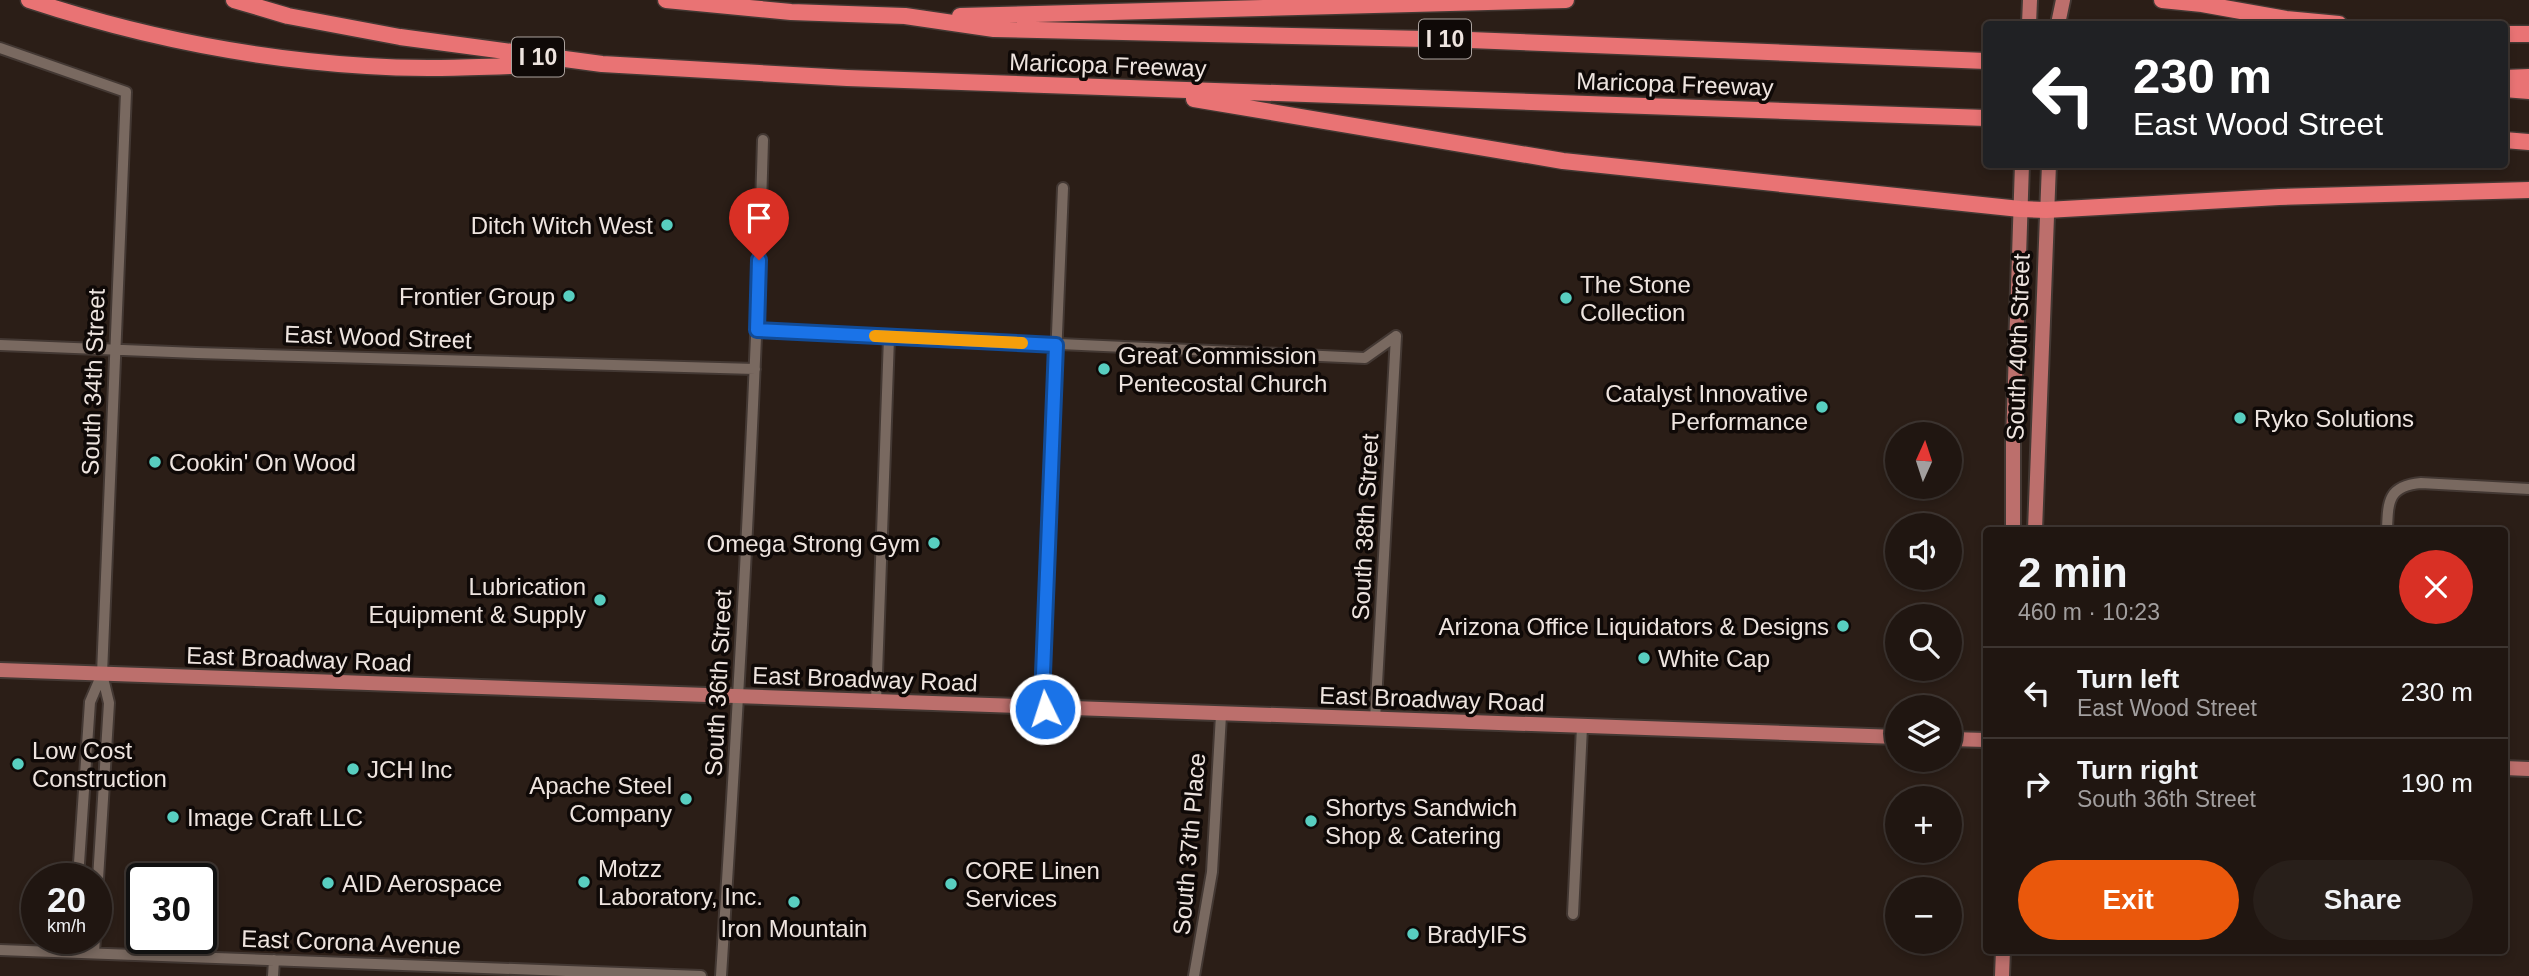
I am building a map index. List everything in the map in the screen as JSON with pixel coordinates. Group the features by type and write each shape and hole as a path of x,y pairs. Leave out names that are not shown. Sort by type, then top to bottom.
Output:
{"highway":[{"path":"29,0 155,37 274,57 395,67 590,63"},
{"name":"Maricopa Freeway","path":"234,0 288,16 400,37 590,63 847,78 1983,118"},
{"name":"Maricopa Freeway","path":"666,0 791,12 905,16 995,29 1470,40 1983,61"},
{"path":"905,16 1128,13 1566,0"},
{"path":"2162,0 2307,21"},
{"path":"2508,34 2529,34"},
{"path":"2508,78 2529,77"},
{"path":"1129,88 1563,161 2020,209 2529,190"},
{"path":"2508,89 2529,91"},
{"path":"2508,140 2529,142"}],"main road":[{"name":"South 40th Street","path":"2013,527 2022,168"},
{"name":"South 40th Street","path":"2035,527 2049,168"},
{"name":"East Broadway Road","path":"0,670 1885,737"},
{"path":"1962,739 1983,740"},
{"path":"2508,768 2529,769"},
{"path":"2002,976 2003,954"}],"street":[{"name":"South 34th Street","path":"0,48 127,92 102,674 109,703 99,863"},
{"name":"South 36th Street","path":"721,976 739,697 757,330 763,140"},
{"path":"1045,709 1043,674 1063,188"},
{"path":"757,330 1056,345"},
{"name":"South 38th Street","path":"1056,345 1365,358 1396,336 1375,720"},
{"path":"876,702 889,337"},
{"name":"East Wood Street","path":"0,345 755,369"},
{"path":"2387,527 2388,506 2394,492 2407,485 2421,483 2529,489"},
{"name":"South 34th Street","path":"79,863 90,702 102,674"},
{"name":"South 37th Place","path":"1194,976 1212,872 1221,715"},
{"path":"1573,914 1582,727"},
{"name":"East Corona Avenue","path":"0,950 21,951"},
{"name":"East Corona Avenue","path":"112,954 701,976"},
{"path":"273,976 274,960"}],"slow traffic":[{"path":"875,336 1022,343"}],"place":[{"name":"Ditch Witch West","path":"667,225"},
{"name":"Frontier Group","path":"569,296"},
{"name":"The Stone Collection","path":"1566,298"},
{"name":"Great Commission Pentecostal Church","path":"1104,369"},
{"name":"Catalyst Innovative Performance","path":"1822,407"},
{"name":"Ryko Solutions","path":"2240,418"},
{"name":"Cookin' On Wood","path":"155,462"},
{"name":"Omega Strong Gym","path":"934,543"},
{"name":"Lubrication Equipment & Supply","path":"600,600"},
{"name":"Arizona Office Liquidators & Designs","path":"1843,626"},
{"name":"White Cap","path":"1644,658"},
{"name":"Low Cost Construction","path":"18,764"},
{"name":"JCH Inc","path":"353,769"},
{"name":"Apache Steel Company","path":"686,799"},
{"name":"Image Craft LLC","path":"173,817"},
{"name":"Shortys Sandwich Shop & Catering","path":"1311,821"},
{"name":"Motzz Laboratory, Inc.","path":"584,882"},
{"name":"AID Aerospace","path":"328,883"},
{"name":"CORE Linen Services","path":"951,884"},
{"name":"Iron Mountain","path":"794,902"},
{"name":"BradyIFS","path":"1413,934"}],"route":[{"path":"759,260 757,330 1056,345 1043,674 1045,709"}]}
